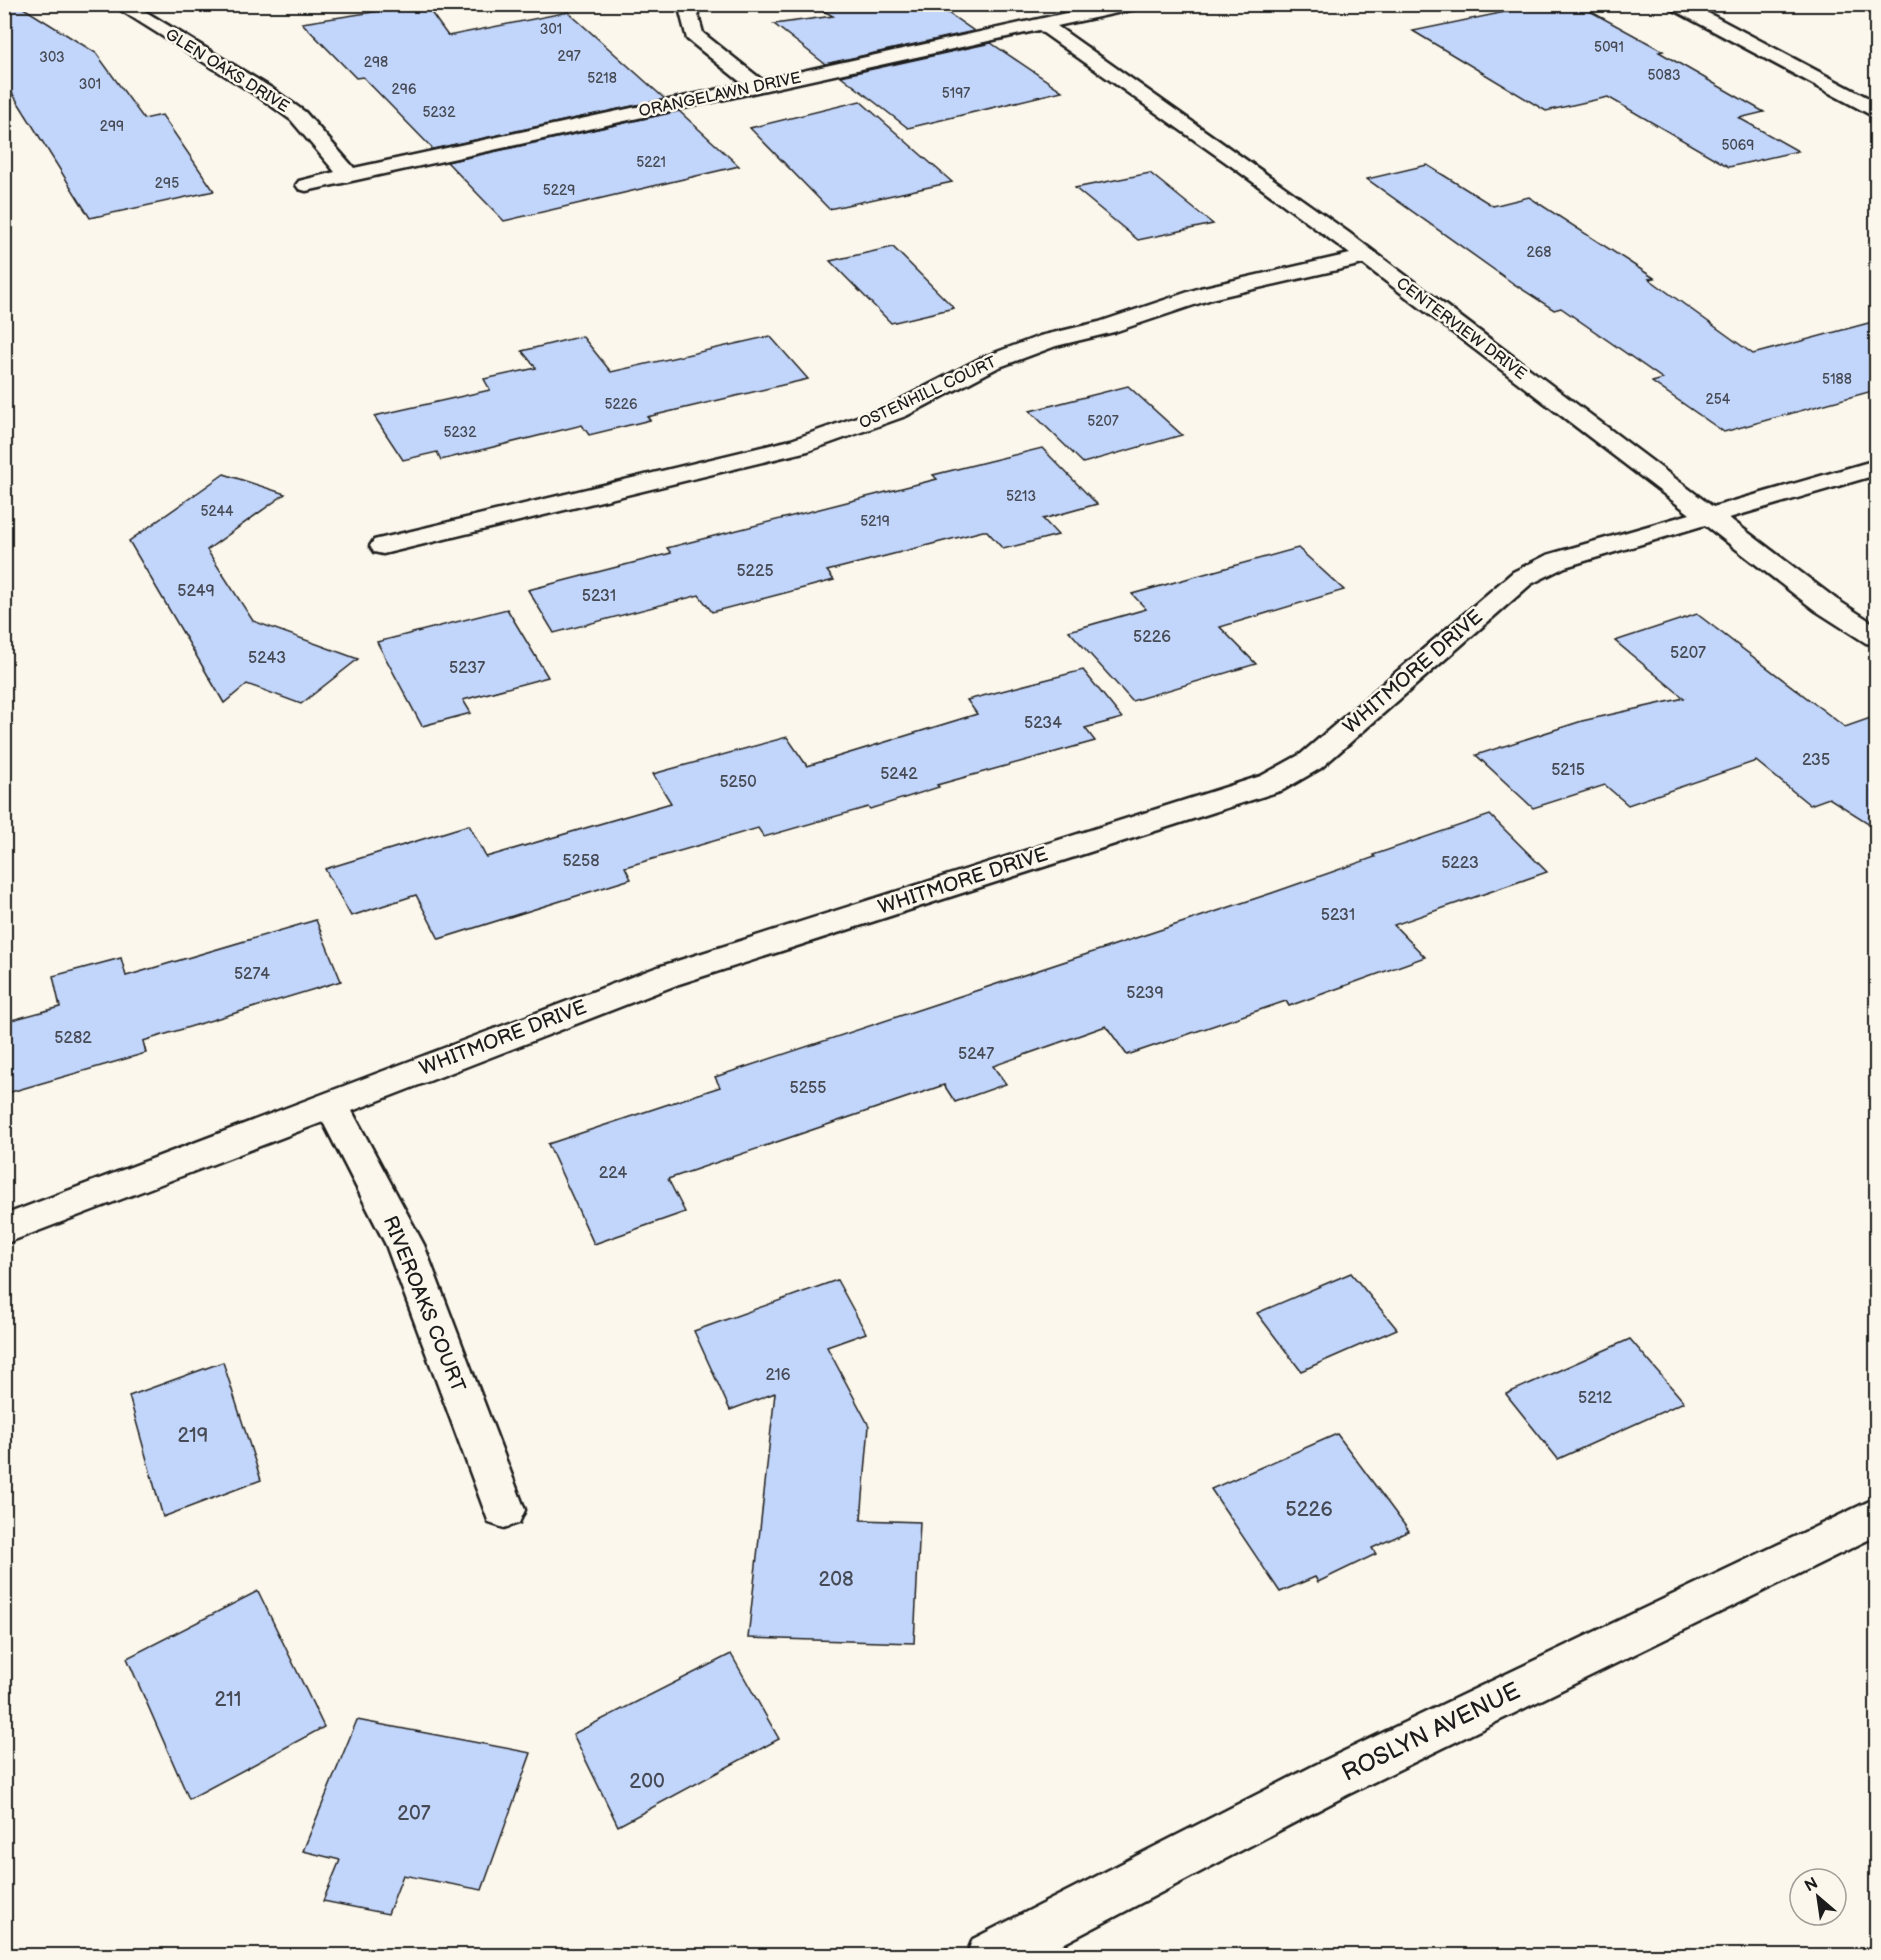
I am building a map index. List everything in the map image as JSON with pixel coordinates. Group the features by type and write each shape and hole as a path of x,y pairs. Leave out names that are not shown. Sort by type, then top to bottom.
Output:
{"street":[{"name":"GLEN OAKS DRIVE","path":"120,4 298,116 349,176"},
{"name":"ORANGELAWN DRIVE","path":"306,185 1134,4"},
{"path":"1676,4 1876,110"},
{"path":"688,8 694,35 758,86"},
{"name":"CENTERVIEW DRIVE","path":"1042,24 1155,101 1826,605 1876,637"},
{"name":"OSTENHILL COURT","path":"383,546 800,446 897,411 989,363 1048,342 1106,327 1208,294 1365,257"},
{"name":"WHITMORE DRIVE","path":"4,1230 667,976 1272,783 1311,761 1522,578 1556,561 1876,467"},
{"name":"RIVEROAKS COURT","path":"331,1104 405,1245 504,1510"},
{"name":"ROSLYN AVENUE","path":"990,1956 1331,1780 1876,1516"}],"building":[{"path":"4,4 17,4 96,53 144,119 162,115 214,191 90,218 4,80"},
{"path":"425,4 448,36 568,12 665,99 433,149 363,77 356,78 302,23"},
{"path":"810,4 935,4 974,31 825,64 774,24 833,16"},
{"path":"1544,4 1577,4 1663,51 1659,52 1764,112 1739,118 1798,151 1729,167 1608,97 1546,111 1413,31"},
{"path":"991,43 1062,91 908,128 841,76"},
{"path":"860,101 952,182 829,209 750,128"},
{"path":"679,111 739,166 504,221 447,162"},
{"path":"1427,165 1493,206 1529,197 1654,278 1649,279 1753,354 1876,321 1876,390 1724,432 1652,382 1663,379 1561,308 1554,310 1514,284 1367,179"},
{"path":"1150,173 1213,224 1138,240 1075,188"},
{"path":"893,247 954,308 891,323 830,261"},
{"path":"582,336 611,372 770,336 808,379 647,417 650,420 589,435 582,425 441,460 437,452 403,460 374,416 490,390 484,379 536,368 522,351"},
{"path":"1128,386 1182,435 1083,463 1030,411"},
{"path":"1042,448 1097,504 1043,519 1058,535 1003,549 987,531 983,531 827,571 834,580 712,612 699,595 554,633 528,590 671,553 667,548 937,479 933,475"},
{"path":"224,474 285,494 207,550 253,621 358,659 301,704 247,684 224,703 129,541"},
{"path":"1298,548 1344,590 1220,627 1256,664 1132,701 1069,631 1146,609 1132,594"},
{"path":"507,609 548,677 463,700 471,713 422,726 377,642"},
{"path":"1697,614 1845,727 1876,716 1876,828 1829,798 1810,805 1756,761 1628,805 1605,785 1533,808 1476,755 1582,721 1684,698 1615,641"},
{"path":"1083,670 1122,718 1085,728 1095,741 937,785 939,787 870,809 868,807 764,837 758,828 625,867 631,879 439,939 416,895 351,916 325,869 469,825 486,857 671,803 653,774 787,737 807,766 977,714 967,700"},
{"path":"1490,815 1547,872 1394,925 1425,957 1289,1006 1286,1001 1127,1055 1106,1026 993,1066 1006,1084 955,1102 944,1085 668,1179 685,1212 594,1244 548,1144 720,1087 715,1077 1272,893"},
{"path":"316,920 341,981 143,1041 146,1053 4,1094 4,1022 60,1007 53,976 121,958 126,976"},
{"path":"1351,1273 1397,1329 1301,1371 1257,1313"},
{"path":"837,1280 866,1333 827,1347 869,1426 861,1520 920,1522 914,1643 748,1638 775,1393 730,1410 694,1331"},
{"path":"1630,1339 1684,1402 1558,1459 1506,1394"},
{"path":"223,1362 261,1480 163,1517 129,1396"},
{"path":"1337,1434 1409,1531 1372,1548 1376,1554 1318,1582 1315,1577 1280,1592 1211,1489"},
{"path":"258,1591 324,1727 189,1799 127,1658"},
{"path":"731,1654 779,1739 618,1826 573,1734"},
{"path":"357,1720 531,1753 482,1890 403,1875 388,1914 323,1901 340,1860 303,1851"}]}
